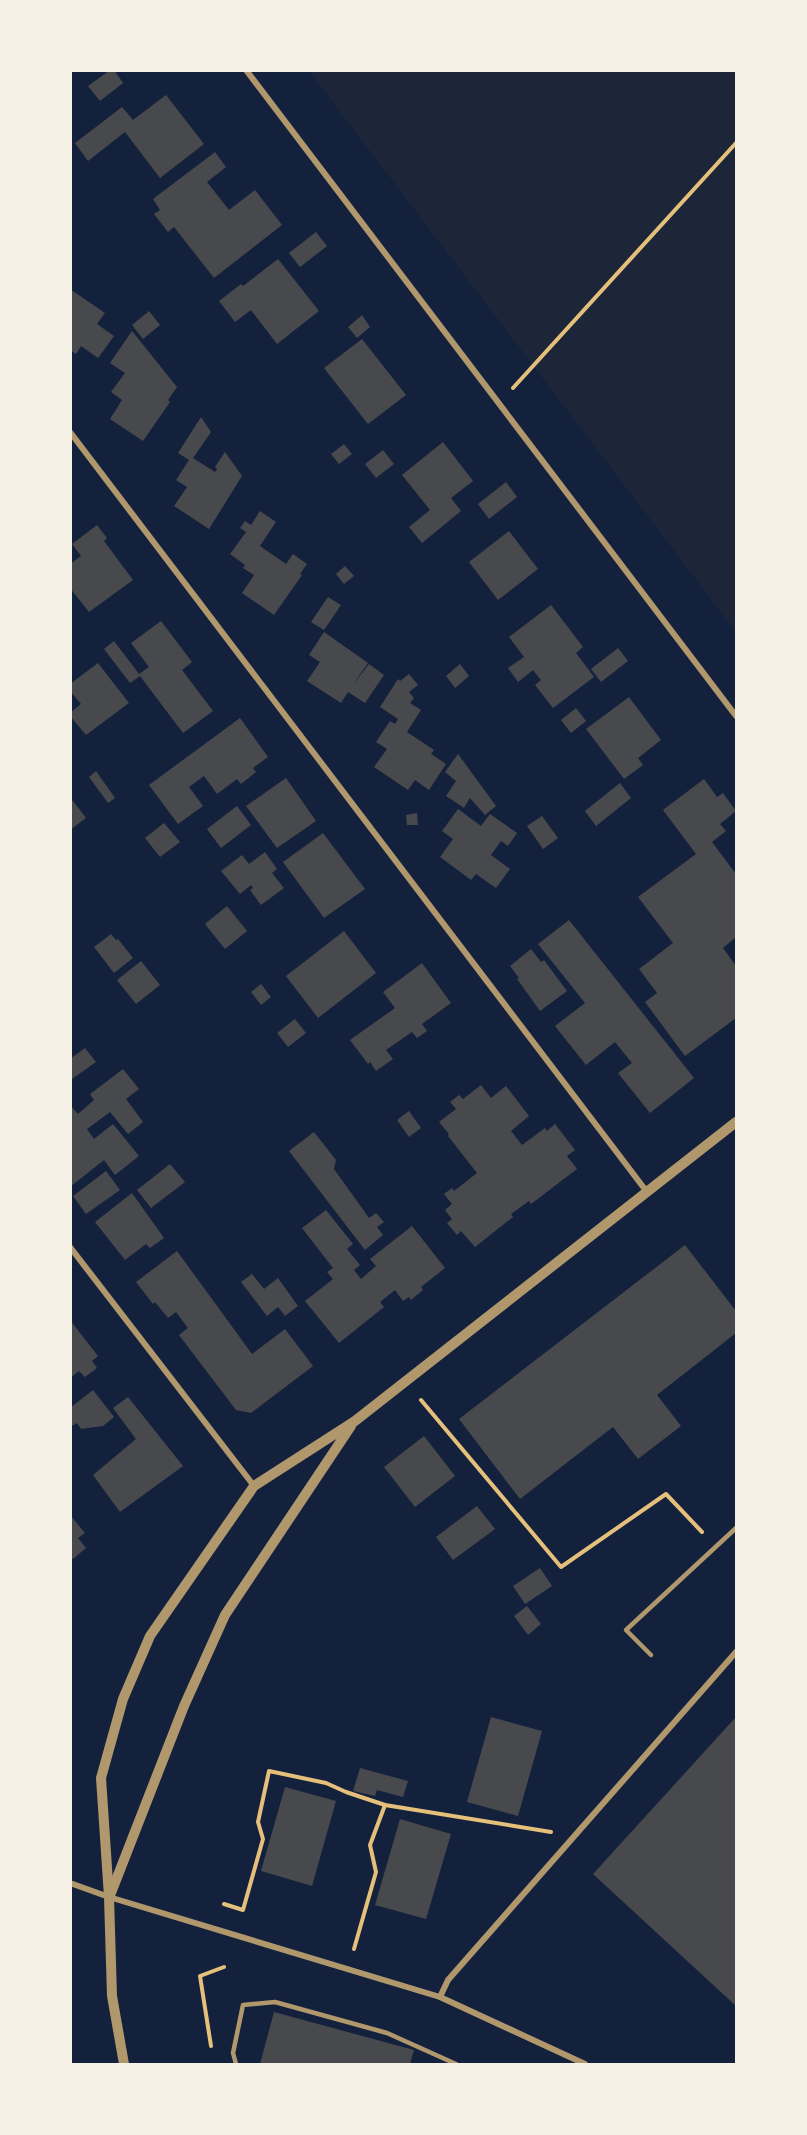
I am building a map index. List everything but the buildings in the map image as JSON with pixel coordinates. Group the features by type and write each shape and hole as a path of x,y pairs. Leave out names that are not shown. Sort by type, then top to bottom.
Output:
{"street":[{"path":"246,70 736,716"},
{"path":"70,432 647,1192"},
{"path":"124,2064 112,1996 109,1897 101,1778 123,1699 150,1636 254,1486 355,1421 736,1122"},
{"path":"70,1247 254,1486"},
{"path":"109,1897 184,1706 225,1615 355,1421"},
{"path":"440,1997 448,1980 736,1652"},
{"path":"70,1883 109,1897 440,1997 585,2064"}],"lane":[{"path":"651,1655 626,1630 736,1528"},
{"path":"236,2064 233,2053 243,2005 275,2002 387,2033 456,2064"}],"path":[{"path":"499,405 736,144"},
{"path":"405,1381 561,1567 666,1494 716,1547"},
{"path":"224,1904 243,1910 263,1839 258,1822 269,1772 326,1783 385,1805 575,1835"},
{"path":"348,1969 376,1872 370,1845 385,1805"},
{"path":"212,2055 200,1976 224,1967"}],"shaded area":[{"path":"309,71 736,71 736,632"}]}
